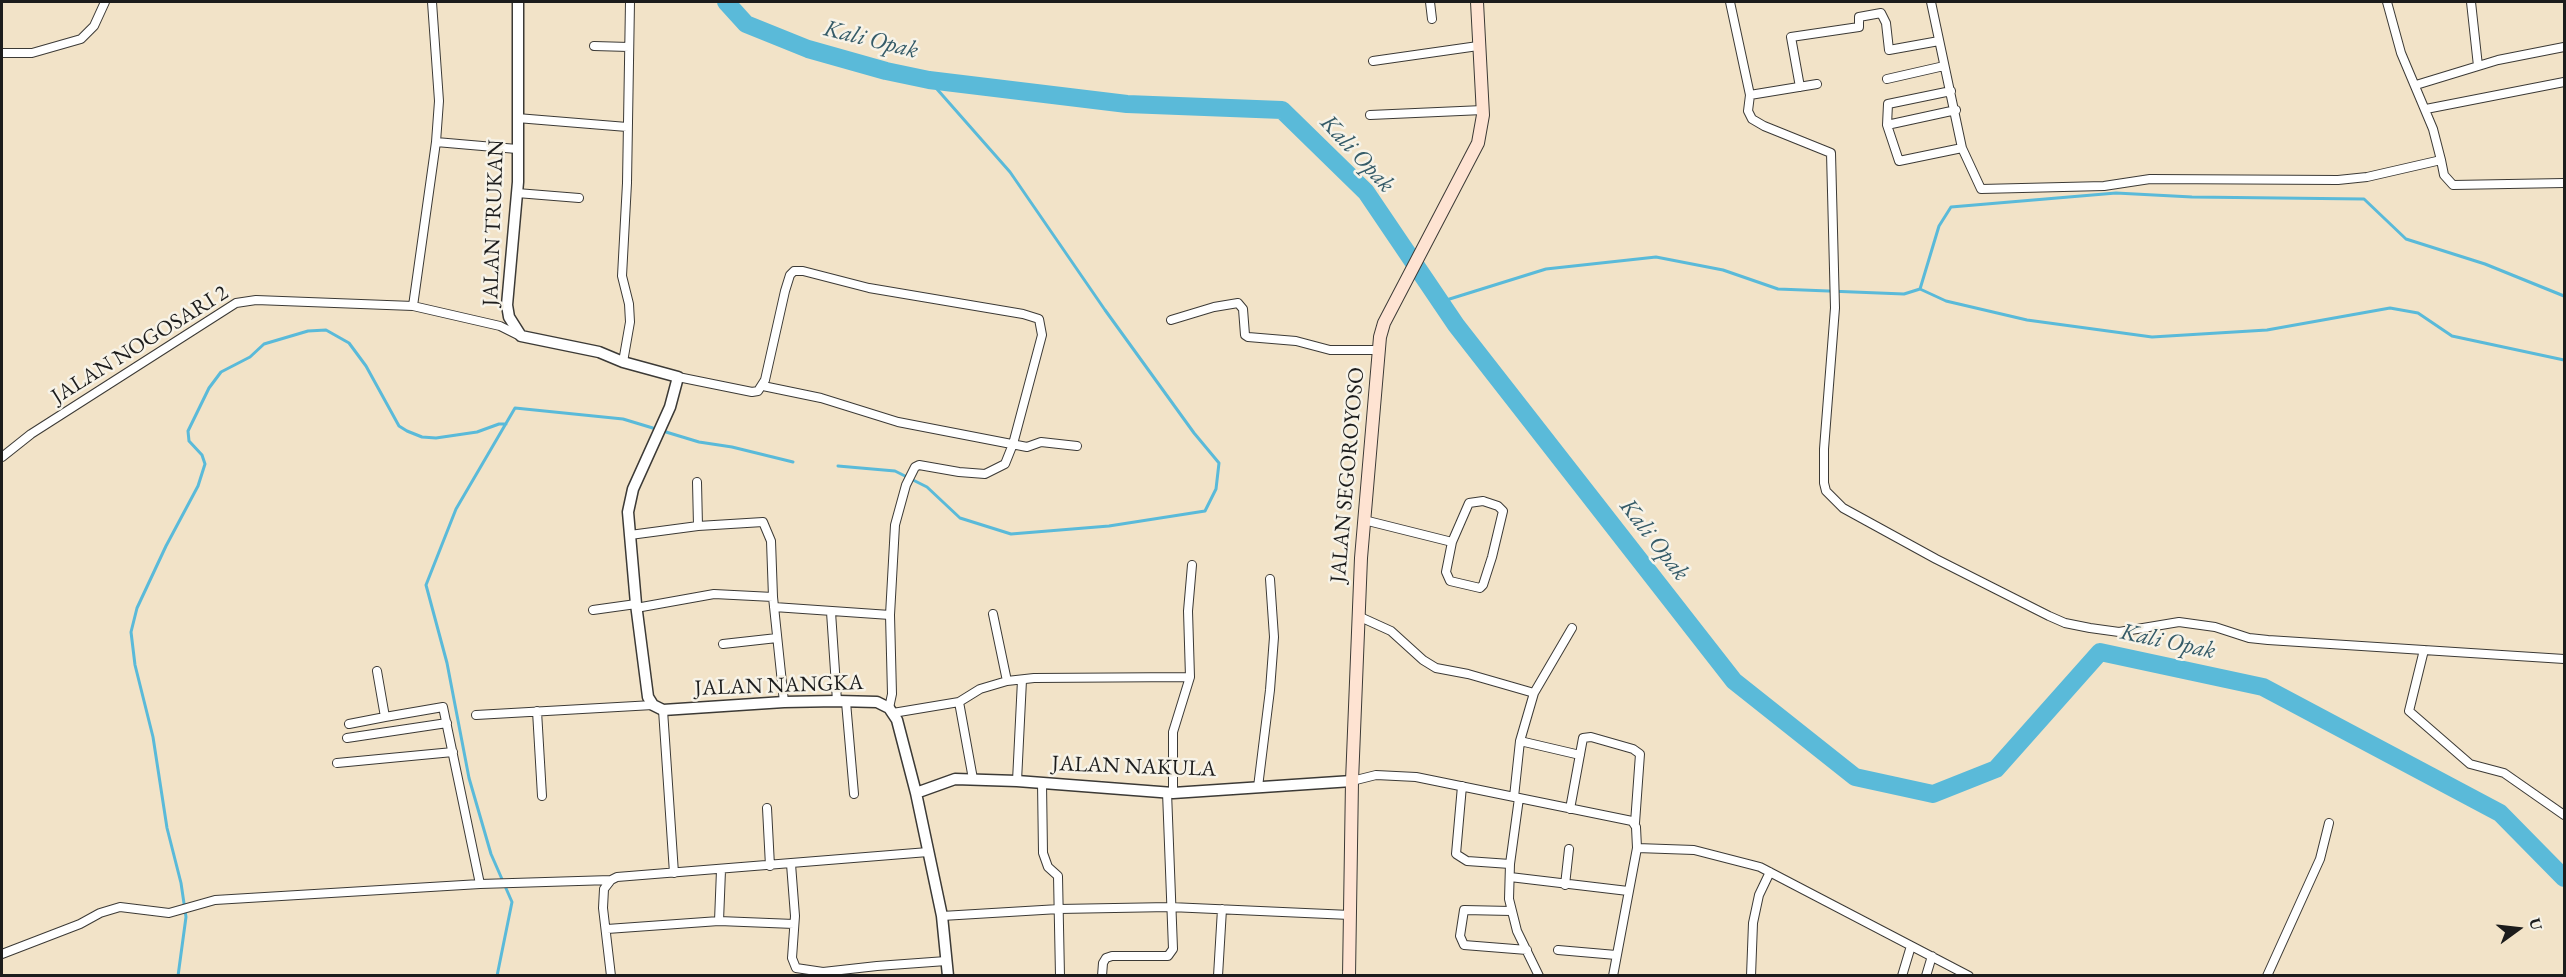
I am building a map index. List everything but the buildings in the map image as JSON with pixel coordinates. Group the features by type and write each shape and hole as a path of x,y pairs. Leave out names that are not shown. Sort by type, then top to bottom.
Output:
{"main road":[{"name":"JALAN SEGOROYOSO","path":"1348,975 1358,616 1379,350 1384,323 1478,143 1483,110 1477,2"}],"street":[{"path":"2,52 32,53 81,39 93,26 105,2"},
{"path":"413,306 436,142 439,101 432,2"},
{"name":"JALAN TRUKAN","path":"518,2 517,193 507,305 509,317 521,336 599,352 623,362 678,377"},
{"path":"623,362 630,322 629,304 622,276 630,2"},
{"path":"1430,2 1432,19"},
{"path":"1730,2 1750,95 1748,111 1752,119 1831,153 1835,308 1824,449 1824,483 1826,491 1843,508 1956,570 2065,622 2119,632 2179,622 2215,627 2249,638 2565,659"},
{"path":"1932,2 1962,148 1981,189 2104,186 2150,179 2338,180 2367,177 2441,160"},
{"path":"2387,2 2402,53 2426,109 2444,175 2453,184 2565,183"},
{"path":"2471,2 2478,66"},
{"path":"1800,87 1791,37 1859,27 1858,17 1881,13 1886,23 1889,50 1939,41"},
{"path":"594,46 629,47"},
{"path":"1372,60 1478,46"},
{"path":"2416,85 2478,66 2565,47"},
{"path":"1887,79 1944,66"},
{"path":"2426,109 2565,82"},
{"path":"1750,95 1817,84"},
{"path":"1951,91 1888,104 1887,125 1899,161 1962,148"},
{"path":"1370,115 1483,110"},
{"path":"1887,125 1956,110"},
{"path":"517,118 627,127"},
{"path":"436,142 517,149"},
{"path":"517,193 579,198"},
{"path":"763,386 785,291 790,275 795,271 870,288 1023,314 1039,319 1042,335 1013,444 1005,464 986,474 959,472 924,464 915,467 906,485 896,525 890,615 893,681 891,711 916,793 942,916 948,975"},
{"name":"JALAN NOGOSARI 2","path":"2,458 31,434 236,303 256,300 413,306 501,326 521,336"},
{"path":"1171,320 1214,307 1238,303 1243,309 1245,335 1248,337 1296,341 1330,350 1379,350"},
{"path":"476,715 653,705 648,697 636,606 628,512 633,489 670,407 678,377 752,392 763,386 821,398 898,422 1029,447 1043,442 1077,447"},
{"path":"697,482 698,526"},
{"path":"1483,501 1498,506 1503,511 1489,566 1480,588 1450,581 1446,572 1452,542 1468,503 1483,501"},
{"path":"1364,519 1452,542"},
{"path":"630,535 698,526 763,522 771,541 773,597 784,702"},
{"path":"1102,975 1102,963 1106,958 1112,956 1171,954 1173,940 1170,907 1170,793 1173,732 1190,677 1188,611 1192,565"},
{"path":"1258,787 1274,637 1270,579"},
{"path":"593,610 714,594 773,597"},
{"path":"774,607 890,615"},
{"path":"831,612 854,794"},
{"path":"993,614 1006,681"},
{"path":"1358,616 1391,631 1423,660 1436,668 1534,693"},
{"path":"1539,975 1516,931 1511,911 1510,864 1520,741 1534,693 1572,628"},
{"path":"723,644 777,638"},
{"path":"2424,650 2409,711 2470,764 2504,773 2565,815"},
{"path":"377,671 385,717"},
{"path":"891,711 959,702 980,689 1006,681 1190,677"},
{"path":"1017,781 1022,680"},
{"name":"JALAN NANGKA","path":"653,705 663,710 784,702 877,702 891,711"},
{"path":"959,702 973,779"},
{"path":"349,724 441,706 444,708 484,884"},
{"path":"663,710 674,873"},
{"path":"537,711 542,796"},
{"path":"347,738 447,723"},
{"path":"1570,809 1583,738 1587,737 1633,749 1640,754 1635,823 1636,848 1613,975"},
{"path":"1520,741 1580,755"},
{"path":"337,763 453,752"},
{"path":"1352,780 1376,775 1416,777 1635,823"},
{"name":"JALAN NAKULA","path":"916,793 955,779 1017,781 1170,793 1352,780"},
{"path":"1042,783 1043,853 1048,867 1058,876 1060,975"},
{"path":"1462,786 1456,854 1467,861 1510,864"},
{"path":"767,808 770,866"},
{"path":"2267,975 2320,859 2329,823"},
{"path":"1636,848 1694,850 1749,863 1969,975"},
{"path":"1565,885 1569,849"},
{"path":"2,954 80,924 100,913 120,907 169,913 215,900 518,882 611,880 634,874 721,870 928,852"},
{"path":"791,864 794,924 792,958 796,968 845,973 877,966 946,961"},
{"path":"719,921 721,870"},
{"path":"1751,975 1753,923 1759,895 1770,872"},
{"path":"1510,878 1628,891"},
{"path":"611,880 604,889 603,908 611,975"},
{"path":"942,916 1059,909 1170,907 1350,915"},
{"path":"1218,975 1222,909"},
{"path":"1511,911 1464,910 1460,936 1464,945 1527,950"},
{"path":"607,929 719,921 794,924"},
{"path":"1902,975 1911,946"},
{"path":"1558,950 1616,955"},
{"path":"1926,975 1932,956"}],"waterway":[{"name":"Kali Opak","path":"726,2 746,24 808,49 886,71 929,80 1127,104 1282,110 1366,192 1456,325 1734,681 1855,777 1933,794 1996,769 2100,652 2263,687 2500,813 2564,878"},
{"path":"838,466 895,471 927,487 960,518 1011,534 1109,526 1205,511 1216,489 1219,463 1194,433 1105,310 1010,172 929,80"},
{"path":"1920,289 1939,226 1951,207 2116,193 2192,197 2364,199 2406,239 2485,264 2564,296"},
{"path":"1440,302 1546,269 1656,257 1723,270 1778,289 1904,294 1920,289 1946,301 2027,320 2152,337 2267,330 2390,308 2418,313 2452,336 2564,360"},
{"path":"178,976 186,917 181,883 167,828 153,737 135,665 131,632 137,608 198,486 205,464 202,455 189,441 188,431 209,388 221,372 250,357 264,344 308,331 326,330 349,343 366,366 399,426 407,431 422,437 436,438 477,432 499,424 506,424"},
{"path":"497,976 512,902 491,854 469,778 447,663 426,585 456,509 515,408 623,419 699,442 732,447 793,462"}]}
